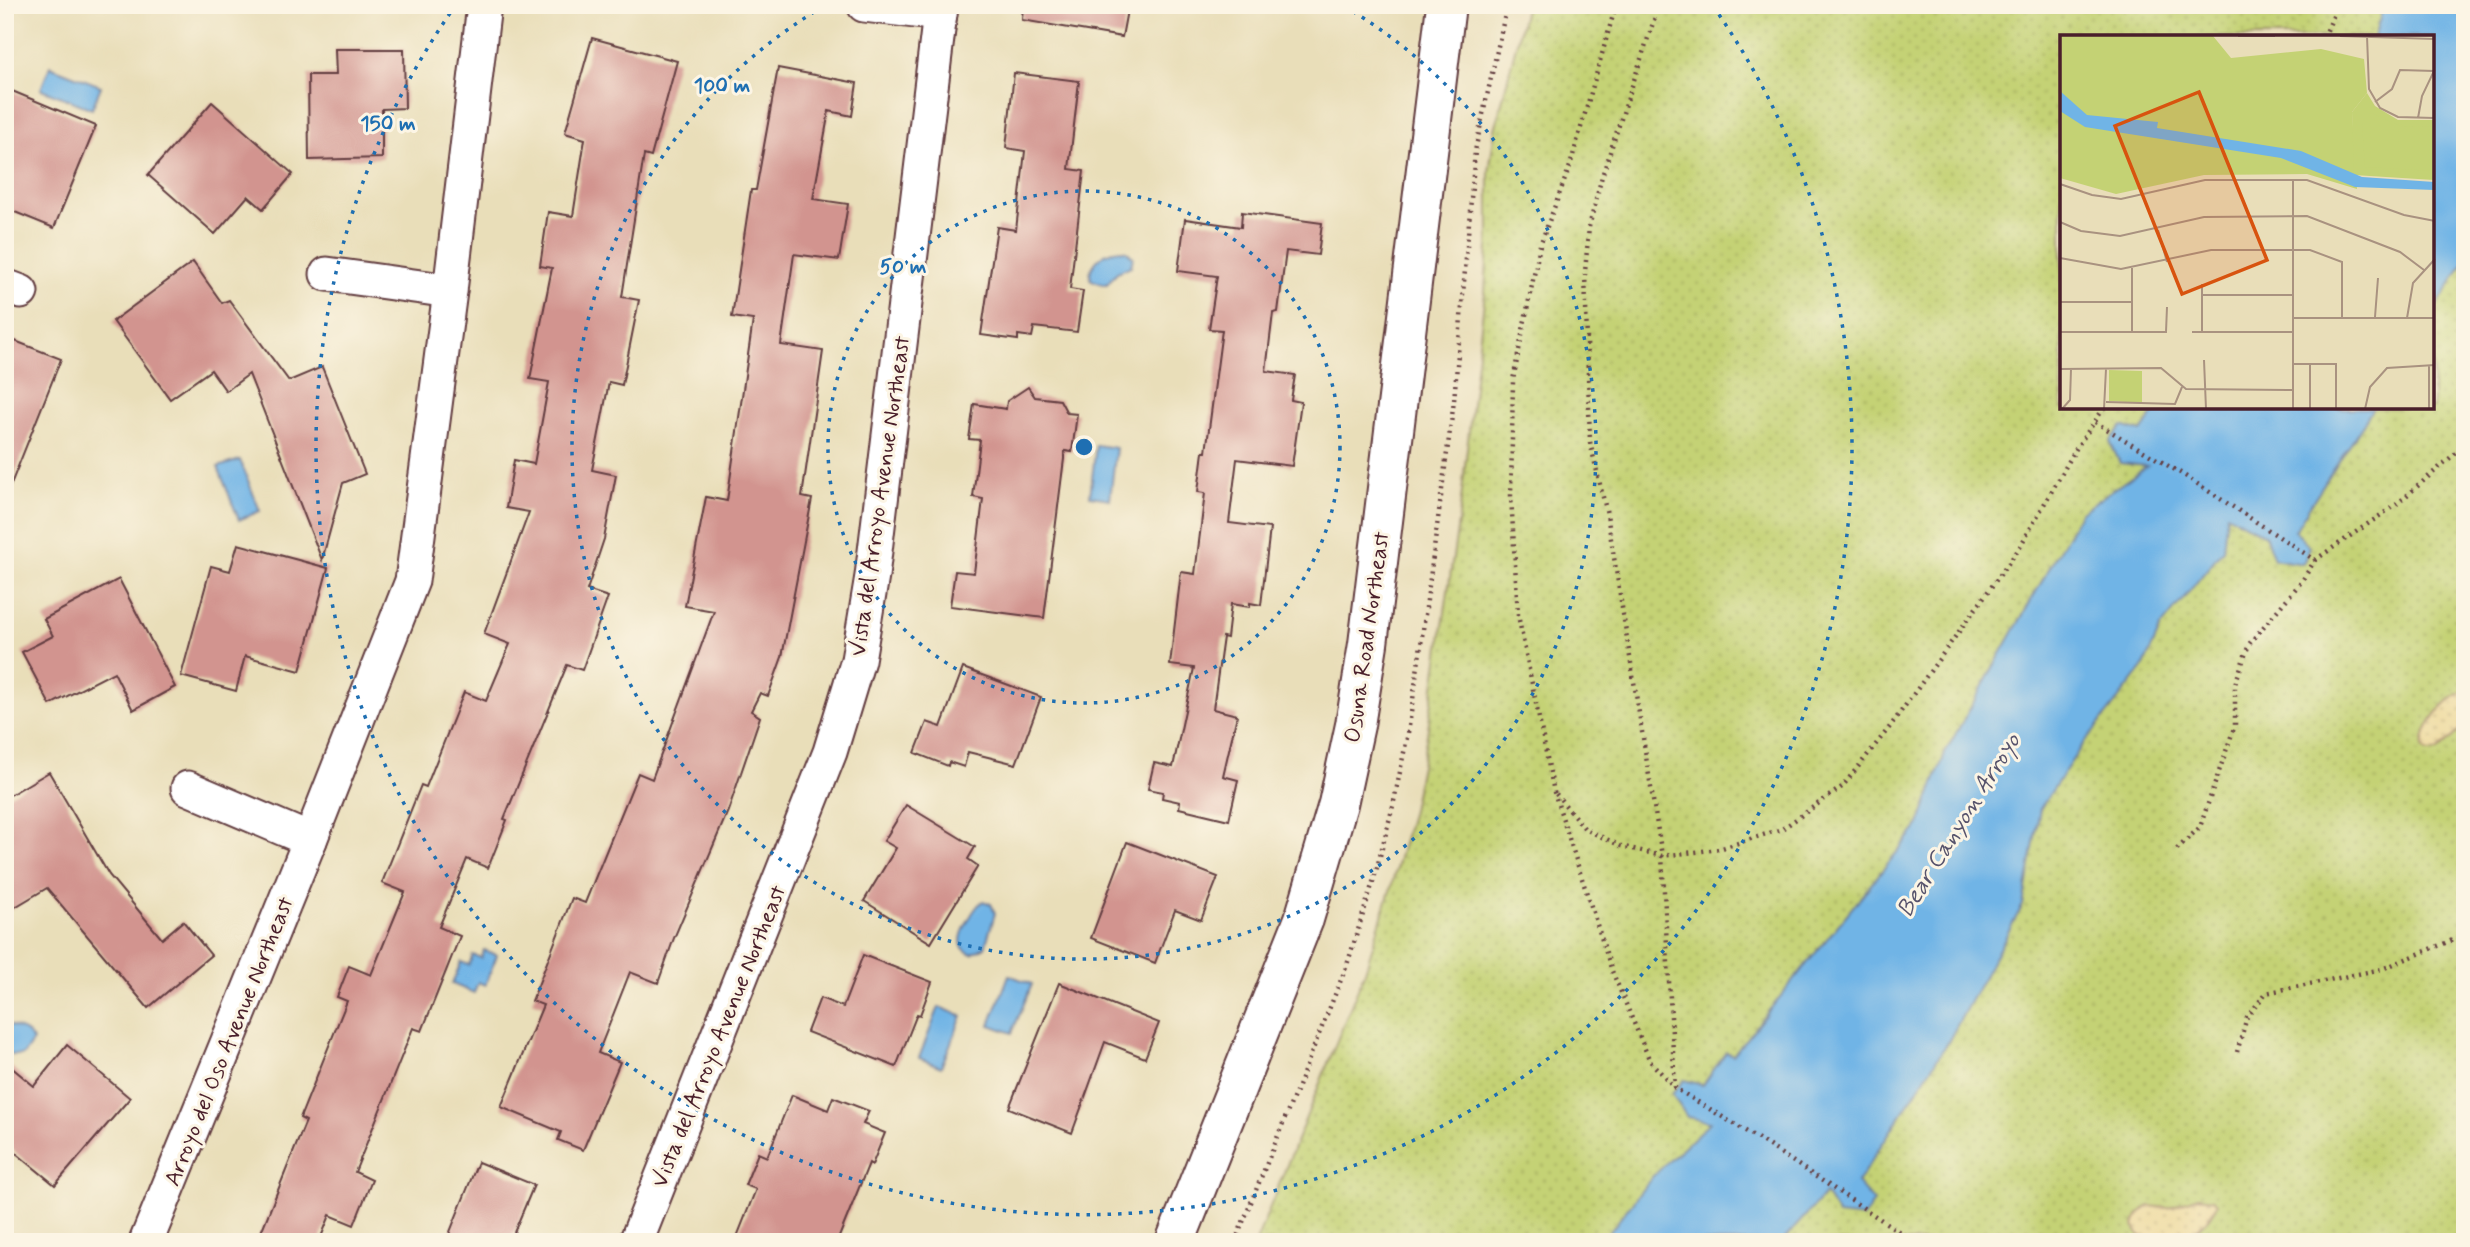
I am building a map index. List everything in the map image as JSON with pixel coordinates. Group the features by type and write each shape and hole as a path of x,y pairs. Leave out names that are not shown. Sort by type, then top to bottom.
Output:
{"street":[{"name":"Arroyo del Oso Avenue Northeast","path":"146,1242 412,581 484,5"},
{"path":"863,5 940,10"},
{"name":"Osuna Road Northeast","path":"1175,1242 1288,963 1322,862 1338,804 1368,644 1446,5"},
{"name":"Vista del Arroyo Avenue Northeast","path":"636,1242 830,752 858,660 872,576 940,10"},
{"path":"327,274 450,290"},
{"path":"188,788 310,840"}],"path":[{"path":"1616,5 1570,166 1540,245 1513,380 1511,496 1518,615 1554,792 1612,971 1650,1061 1675,1088 1769,1145 1915,1242"},
{"path":"1659,5 1602,176 1589,227 1585,272 1590,442 1606,514 1662,856 1675,1088"},
{"path":"2325,35 2338,5"},
{"path":"1554,792 1585,829 1621,846 1662,856 1718,849 1782,829 1842,787 1889,728 2018,550 2077,447 2103,410"},
{"path":"2095,422 2182,474 2315,560"},
{"path":"2175,850 2200,827 2235,725 2235,684 2249,644 2302,581 2315,560 2398,504 2465,444"},
{"path":"2237,1052 2247,1017 2266,993 2382,969 2465,935"}],"green space":[{"path":"1526,5 2465,5 2465,1242 1256,1242 1365,971 1412,810 1427,735 1460,509 1485,292 1489,172 1495,130"}],"sand":[{"path":"2465,691 2465,726 2438,751 2428,752 2423,748 2431,722 2449,700"},
{"path":"2198,1197 2213,1199 2217,1203 2211,1214 2190,1236 2178,1242 2157,1242 2147,1239 2135,1230 2139,1215 2149,1206 2168,1208"}],"water":[{"path":"2384,5 2465,5 2465,261 2435,309 2435,35 2375,35"},
{"path":"50,66 101,86 92,109 41,89"},
{"path":"1122,250 1133,257 1131,266 1117,272 1106,285 1091,280 1090,272 1099,259 1106,253"},
{"name":"Bear Canyon Arroyo","path":"2157,410 2372,410 2295,531 2310,547 2303,564 2274,559 2265,535 2227,514 2223,549 2161,627 2143,668 2081,747 2040,809 2023,905 1948,1042 1857,1183 1874,1202 1863,1218 1838,1215 1825,1194 1782,1242 1602,1242 1652,1177 1710,1122 1687,1117 1672,1094 1684,1080 1703,1085 1726,1052 1733,1055 1919,825 1946,751 2081,512 2147,466 2120,463 2110,442 2122,426 2141,432"},
{"path":"1096,445 1116,448 1110,499 1090,496"},
{"path":"240,460 260,511 239,520 218,467"},
{"path":"983,901 991,904 995,913 985,947 972,954 963,948 961,938 976,908"},
{"path":"484,950 497,955 485,985 478,982 474,993 452,984 461,962 469,965 473,955 481,958"},
{"path":"1009,975 1032,984 1012,1033 990,1025"},
{"path":"939,1007 962,1016 941,1067 919,1058"},
{"path":"5,1023 31,1037 33,1041 23,1055 12,1055 5,1051"}],"building":[{"path":"1023,5 1128,5 1122,37 1022,20"},
{"path":"592,38 677,61 651,157 644,155 622,297 639,300 622,385 609,382 592,470 616,475 604,539 587,590 608,597 582,670 567,665 504,819 507,820 488,868 467,859 439,927 460,936 422,1031 413,1028 355,1172 372,1180 354,1225 330,1215 319,1242 257,1242 306,1121 300,1118 347,1001 337,997 349,966 371,975 405,892 382,883 421,785 426,787 464,692 486,701 510,644 484,634 529,512 506,508 514,460 534,464 549,382 530,379 552,268 540,266 548,212 573,216 585,139 565,133"},
{"path":"335,49 404,49 405,108 382,109 382,158 309,160 308,75 336,75"},
{"path":"778,68 857,83 852,116 829,111 813,199 848,204 839,260 794,254 781,345 823,351 802,497 812,499 782,657 768,696 760,693 751,711 760,717 728,811 674,938 658,983 630,972 598,1053 620,1062 583,1150 558,1140 561,1132 501,1107 543,1005 532,1001 572,898 585,903 638,773 652,779 714,611 685,606 706,497 727,501 753,320 732,317 751,190 756,190"},
{"path":"1014,73 1079,81 1069,169 1084,171 1070,289 1083,291 1077,332 1034,327 1032,337 1018,335 1018,340 981,335 997,227 1016,230 1025,151 1006,148"},
{"path":"5,88 96,126 54,228 5,208"},
{"path":"212,102 293,174 263,209 248,196 215,234 148,175"},
{"path":"1242,212 1322,223 1318,255 1286,251 1278,312 1273,313 1266,371 1295,375 1291,400 1301,402 1292,466 1237,459 1229,523 1270,528 1261,605 1250,603 1250,607 1231,604 1227,638 1223,637 1213,709 1237,715 1223,776 1238,780 1229,820 1179,808 1180,802 1162,798 1163,792 1148,789 1154,763 1173,767 1194,668 1170,665 1181,572 1195,574 1205,493 1198,492 1222,330 1209,329 1217,276 1178,271 1185,219 1241,227"},
{"path":"193,262 222,303 229,300 289,381 322,367 365,474 343,483 322,560 249,374 226,391 211,370 170,399 113,321"},
{"path":"5,337 61,359 7,494 5,494"},
{"path":"1028,387 1035,397 1060,400 1067,413 1077,414 1072,452 1065,451 1044,618 950,606 955,571 974,573 983,499 973,497 980,440 969,439 974,404 1006,409 1007,401"},
{"path":"238,544 328,568 300,671 245,656 236,691 181,676 211,566 230,571"},
{"path":"119,579 175,687 133,710 114,672 50,705 22,652 53,636 44,619"},
{"path":"963,668 1041,697 1016,764 968,752 964,767 949,762 948,766 915,753 927,722 941,727"},
{"path":"49,772 109,875 162,939 183,921 211,955 148,1008 47,888 5,913 5,798"},
{"path":"906,805 975,847 968,859 978,866 931,943 864,901 896,848 884,841"},
{"path":"1127,842 1218,877 1201,920 1175,910 1155,963 1091,938"},
{"path":"863,955 932,982 896,1067 807,1032 820,998 843,1007"},
{"path":"1059,983 1159,1023 1145,1058 1105,1042 1072,1133 1009,1108"},
{"path":"67,1045 130,1098 55,1185 5,1144 5,1062 34,1086"},
{"path":"792,1095 828,1110 833,1097 869,1111 863,1124 885,1133 872,1165 869,1163 837,1242 735,1242 756,1189 745,1185 758,1153 767,1157"},
{"path":"478,1162 534,1185 510,1242 446,1242"}]}
